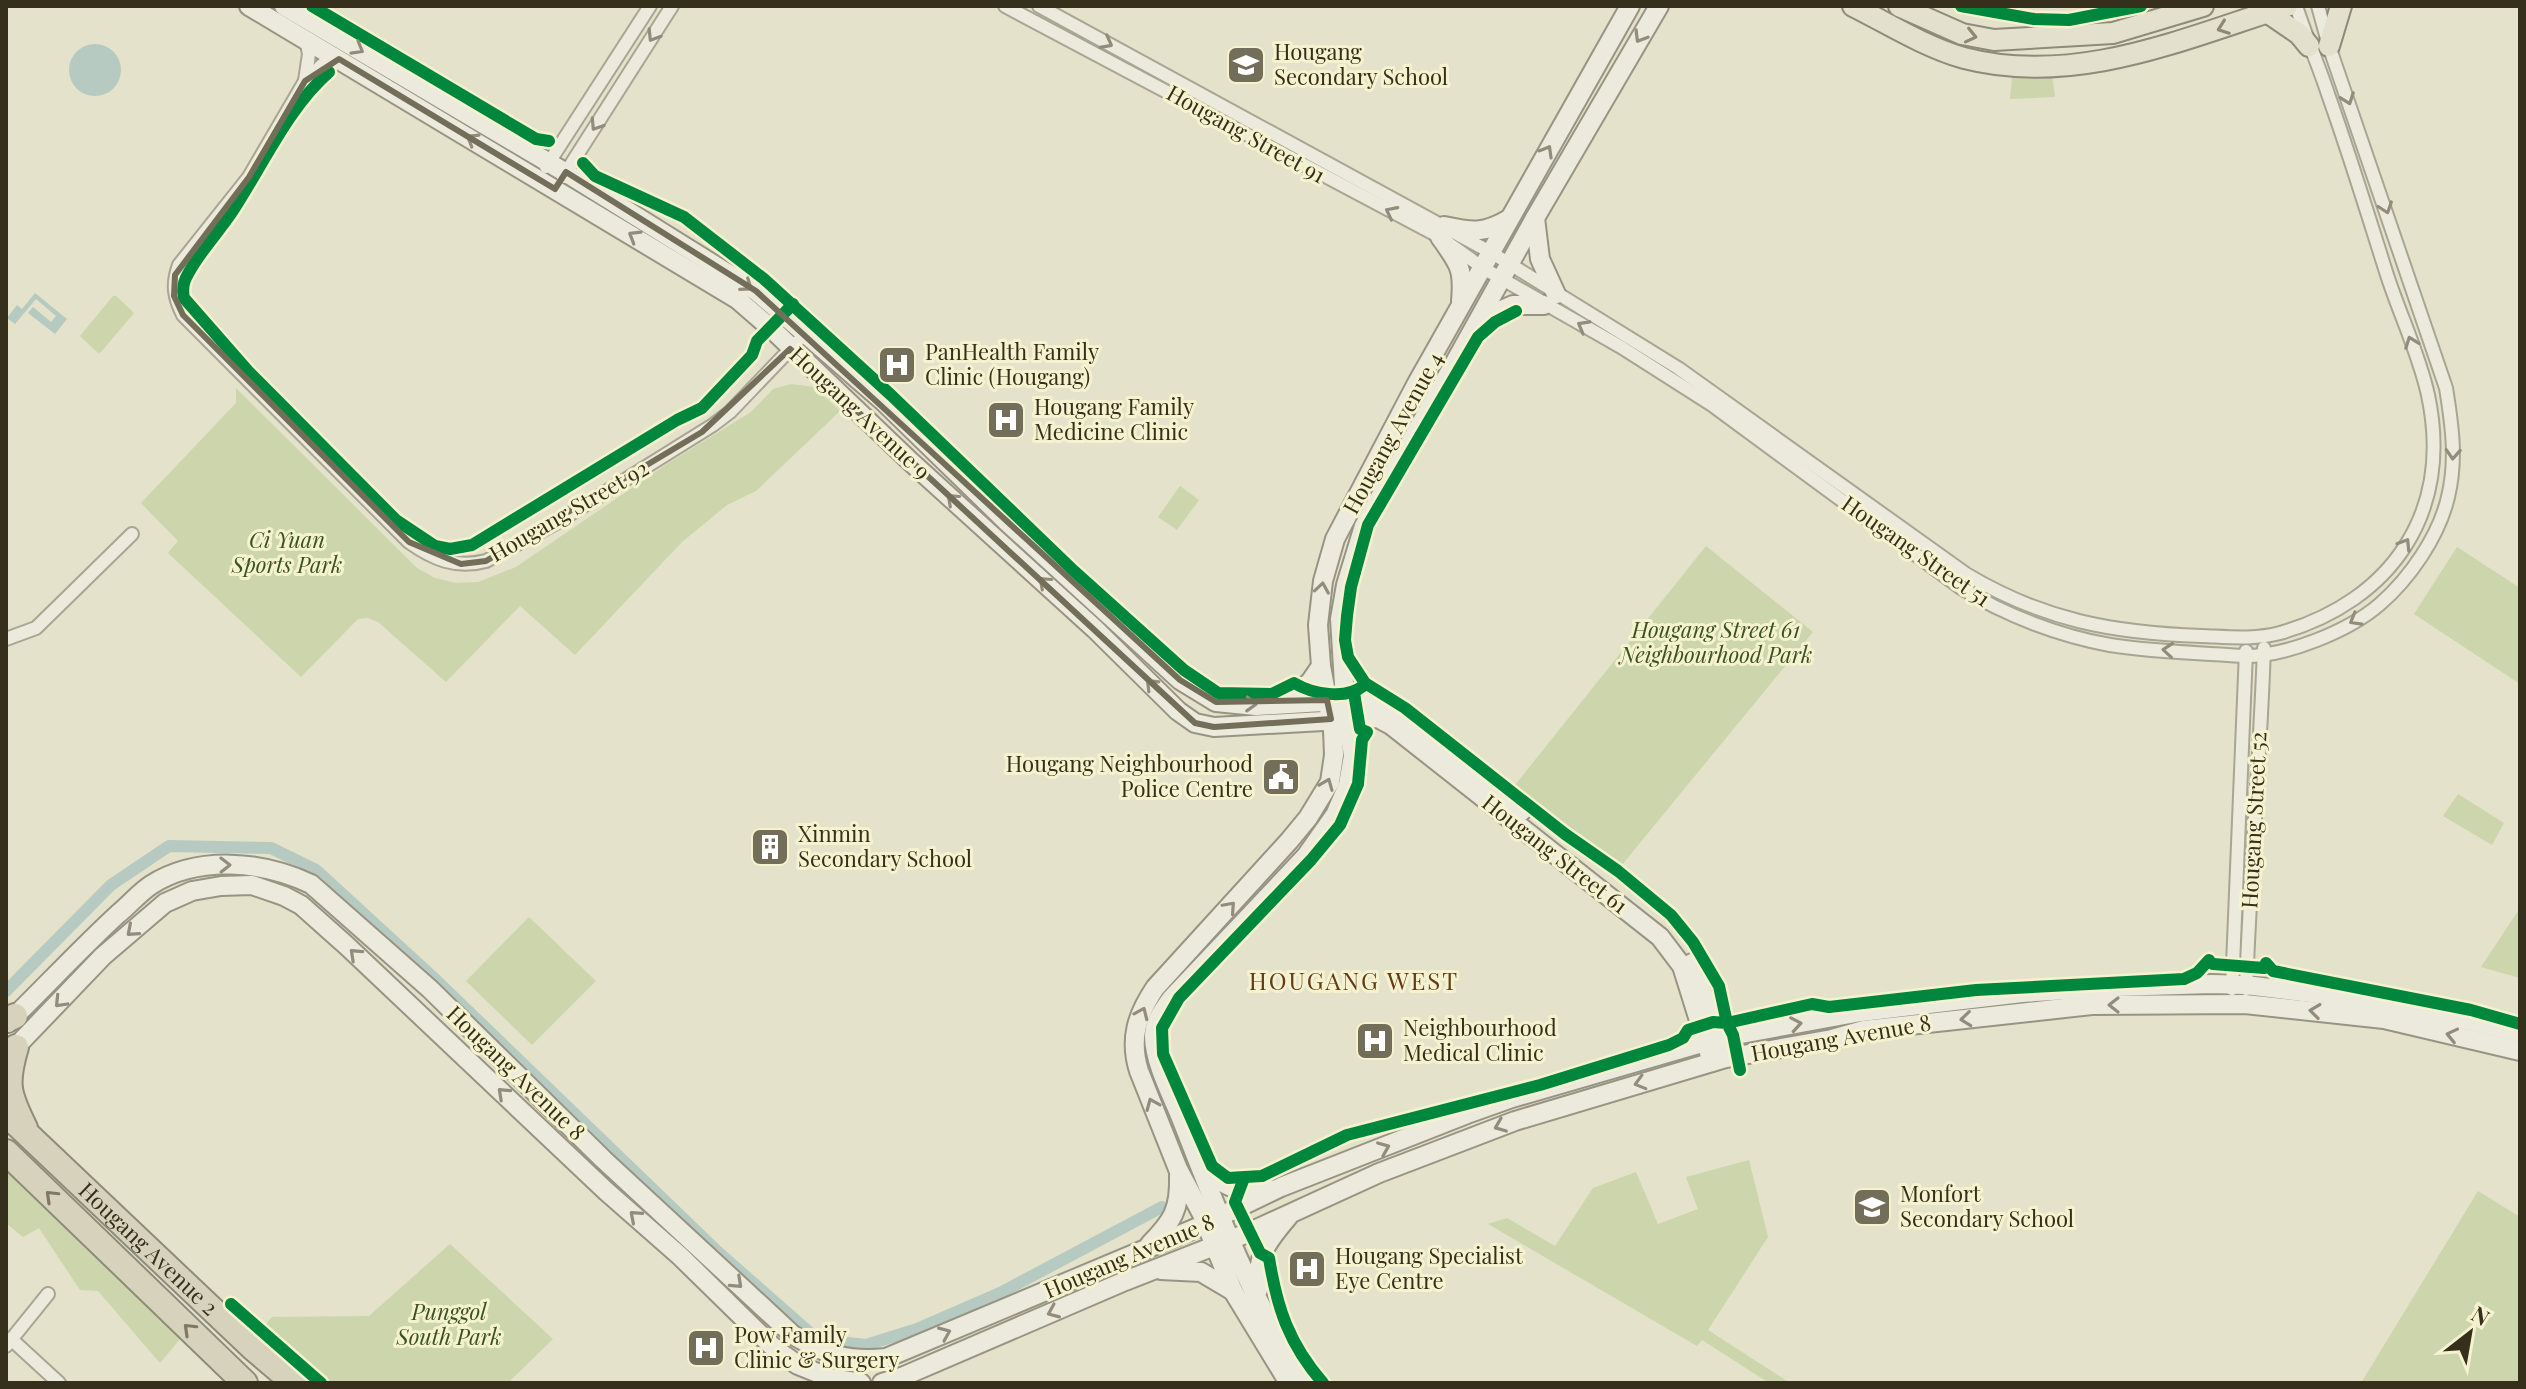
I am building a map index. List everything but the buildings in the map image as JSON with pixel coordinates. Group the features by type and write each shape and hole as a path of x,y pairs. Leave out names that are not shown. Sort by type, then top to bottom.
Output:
{"highway":[{"path":"10,1033 8,1091 28,1135"},
{"name":"Hougang Avenue 2","path":"6,1114 253,1348 294,1383"},
{"name":"Hougang Avenue 2","path":"6,1152 245,1383"}],"main road":[{"path":"1853,6 1928,45 1961,57 2037,68 2124,57 2277,9 2299,34 2319,46 2341,6"},
{"path":"1899,6 1962,34 1994,40 2113,33 2203,6"}],"street":[{"name":"Hougang Avenue 9","path":"249,6 737,299 1195,723 1214,727 1300,722 1338,710"},
{"name":"Hougang Avenue 9","path":"284,6 566,172 725,270 768,301 884,402 1006,521 1180,680 1216,702 1256,706 1285,703 1338,710"},
{"path":"547,185 549,162 650,6"},
{"path":"547,185 566,172 672,6"},
{"name":"Hougang Street 91","path":"1005,6 1442,232"},
{"name":"Hougang Street 91","path":"1039,6 1442,232 1487,261"},
{"name":"Hougang Avenue 4","path":"1338,710 1321,666 1318,625 1323,581 1335,539 1416,385 1630,6"},
{"name":"Hougang Avenue 4","path":"1306,1383 1223,1242 1156,1050 1154,1034 1159,1016 1171,999 1318,842 1335,815 1348,785 1338,710 1342,663 1340,619 1346,585 1364,526 1535,218 1659,6"},
{"name":"Hougang Street 51","path":"1487,261 1712,405 1961,588 1989,604 2055,630 2113,645 2264,656 2332,633 2377,607 2392,594 2427,546 2441,519 2453,462 2446,388 2319,46 2296,6"},
{"name":"Hougang Street 51","path":"1550,299 1678,368 1966,574 1997,592 2068,620 2124,630 2264,637 2328,615 2359,597 2384,575 2419,519 2430,486 2434,431 2423,379 2328,92 2319,46 2318,6"},
{"name":"Hougang Street 92","path":"305,81 309,54 306,39"},
{"name":"Hougang Street 92","path":"339,59 323,64 305,81 249,177 179,265 174,296 183,315 203,337 409,542 422,551 435,558 461,564 486,561 556,523 713,425 730,412 804,334"},
{"path":"1479,320 1513,305 1550,299 1540,259 1535,218"},
{"path":"1460,308 1464,282 1442,232 1485,231 1509,219"},
{"path":"6,639 36,628 132,534"},
{"name":"Hougang Street 52","path":"2239,994 2258,814 2264,637"},
{"name":"Hougang Street 52","path":"2239,994 2246,638"},
{"path":"1300,722 1343,747 1380,711 1342,663"},
{"path":"1285,703 1310,682 1321,666"},
{"name":"Hougang Street 61","path":"1338,710 1380,711 1419,729 1664,925 1689,956 1707,1000 1712,1040 1719,1060"},
{"name":"Hougang Avenue 4","path":"1214,1220 1178,1169 1134,1056 1134,1031 1141,1011 1155,988 1308,818 1330,782 1343,747"},
{"name":"Hougang Avenue 8","path":"10,1033 105,926 151,885 184,871 216,865 254,865 291,875 311,884 430,989 604,1160 793,1335 821,1351 846,1359 886,1358 1214,1220 1281,1187 1512,1098 1712,1040 1861,1012 2022,993 2114,987 2389,1005 2520,1033"},
{"name":"Hougang Avenue 8","path":"10,1033 165,903 192,891 221,886 252,885 284,896 301,905 590,1176 680,1256 775,1349 798,1365 830,1378 861,1383"},
{"name":"Hougang Avenue 8","path":"882,1383 1223,1242 1379,1173 1515,1121 1719,1060 1864,1030 2092,1005 2239,994 2384,1019 2520,1051"},
{"path":"472,1064 488,1045"},
{"path":"590,1176 604,1160"},
{"path":"1199,1166 1229,1188 1250,1191 1281,1187"},
{"path":"1146,1249 1177,1211 1180,1195 1178,1169"},
{"path":"1258,1301 1258,1264 1268,1241 1293,1211"},
{"name":"Hougang Avenue 4","path":"1223,1242 1233,1291 1289,1383"},
{"path":"1156,1270 1201,1272 1233,1291"},
{"path":"48,1294 8,1342 59,1383"}],"highlighted area":[{"path":"339,59 555,189 566,172 756,291 1180,680 1216,702 1327,700 1331,719 1214,727 1195,723 790,349 702,432 486,561 461,564 409,542 224,358 183,315 174,296 175,275 249,177 305,81"}],"green space":[{"path":"2013,68 2051,68 2055,97 2010,99"},
{"path":"113,296 134,313 98,353 80,336"},
{"name":"Ci Yuan Sports Park","path":"791,384 814,387 840,411 756,491 727,505 682,542 575,655 520,606 446,682 378,622 368,618 358,619 301,677 168,553 178,541 141,503 236,403 236,388 417,568 435,578 456,583 478,582 516,567 667,464 751,412 773,389"},
{"path":"1180,486 1199,500 1177,530 1158,517"},
{"name":"Hougang Street 61 Neighbourhood Park","path":"1706,546 1813,632 1612,877 1507,795"},
{"path":"2457,547 2520,588 2520,684 2414,614"},
{"path":"2458,794 2504,823 2492,845 2443,816"},
{"path":"2520,908 2520,978 2481,967"},
{"path":"529,917 596,981 532,1045 466,981"},
{"path":"1749,1160 1768,1237 1708,1330 1790,1383 1769,1383 1702,1340 1697,1346 1488,1224 1507,1218 1555,1246 1593,1188 1636,1172 1658,1224 1698,1209 1686,1177"},
{"path":"6,1167 185,1333 160,1363 98,1291 80,1290 39,1228 23,1237 6,1223"},
{"path":"2478,1191 2520,1217 2520,1383 2361,1383"},
{"name":"Punggol South Park","path":"450,1244 553,1339 508,1383 301,1383 253,1338 272,1317 369,1316"}],"shaded area":[{"path":"95,44 113,52 121,70 113,88 95,96 77,88 69,70 77,52"},
{"path":"35,293 67,319 55,334 28,313 33,307 51,322 56,316 36,299 15,324 7,318 17,305 22,309"}],"waterway":[{"path":"6,991 111,885 169,846 271,848 316,870 437,981 718,1252 818,1340 866,1345 917,1329 1000,1293 1162,1207"}],"cycle path":[{"path":"312,6 536,139 549,141"},
{"path":"1961,6 2034,19 2069,20 2141,6"},
{"path":"329,72 289,119 234,209 193,266 184,283 184,298 248,371 396,520 435,546 450,549 472,545 677,420 702,408 752,355 757,341 793,304"},
{"path":"583,163 595,176 684,217 764,279 891,395 1074,571 1184,670 1218,693 1272,694 1294,683 1310,690 1338,694 1363,686"},
{"path":"1516,311 1495,322 1478,337 1368,525 1351,587 1345,640 1348,657 1365,683 1405,708 1671,915 1693,942 1719,986 1727,1023 1812,1004 1829,1007 1976,990 2184,979 2197,973 2209,960"},
{"path":"1354,693 1360,729 1367,732 1362,740 1358,784 1340,825 1311,860 1179,998 1162,1028 1163,1054 1212,1166 1228,1178 1262,1176 1347,1135 1540,1085 1669,1045 1683,1038 1688,1030 1713,1022 1727,1023 1733,1035 1740,1070"},
{"path":"2213,964 2264,968 2266,963 2273,971 2471,1010 2520,1024"},
{"path":"1244,1178 1235,1202 1260,1253 1269,1258 1286,1325 1301,1354 1323,1383"},
{"path":"231,1304 321,1383"}],"place":[{"name":"Hougang Secondary School","path":"1246,65"},
{"name":"PanHealth Family Clinic (Hougang)","path":"897,365"},
{"name":"Hougang Family Medicine Clinic","path":"1006,420"},
{"name":"Hougang Neighbourhood Police Centre","path":"1281,777"},
{"name":"Xinmin Secondary School","path":"770,847"},
{"name":"Neighbourhood Medical Clinic","path":"1375,1041"},
{"name":"Monfort Secondary School","path":"1872,1207"},
{"name":"Hougang Specialist Eye Centre","path":"1307,1269"},
{"name":"Pow Family Clinic & Surgery","path":"706,1348"}],"district":[{"name":"HOUGANG WEST","path":"1354,982"}]}
